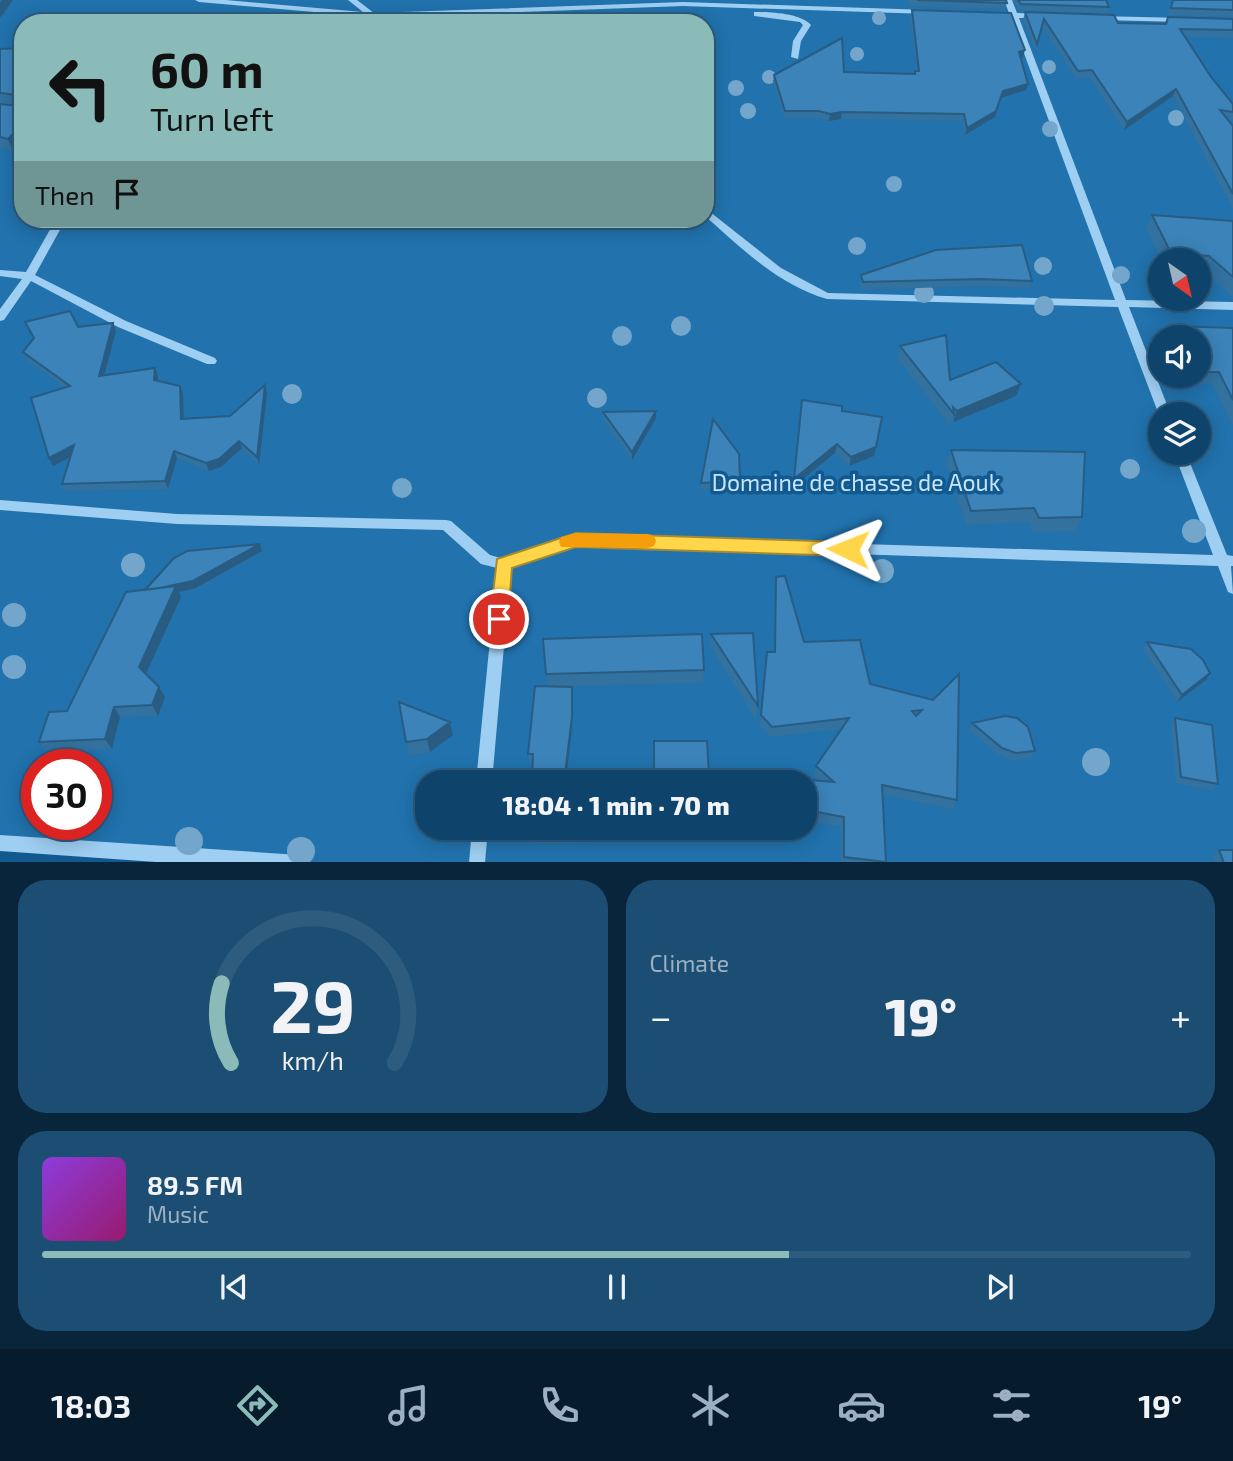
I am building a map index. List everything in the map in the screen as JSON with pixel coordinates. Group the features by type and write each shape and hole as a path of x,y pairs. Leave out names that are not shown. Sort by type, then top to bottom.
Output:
{"street":[{"path":"199,0 361,14"},
{"path":"352,0 372,14"},
{"path":"663,0 701,10 803,20 807,25 797,41 795,57"},
{"path":"1009,0 1065,146 1120,304 1160,402"},
{"path":"401,14 683,4 934,12"},
{"path":"988,14 1056,16"},
{"path":"1097,18 1192,21"},
{"path":"714,219 771,269 800,287 827,296 1233,306"},
{"path":"0,317 29,275 56,228"},
{"path":"0,273 29,275 122,324 211,361"},
{"path":"1185,465 1228,561 1233,588"},
{"path":"0,505 177,519 446,525 486,560 504,564 576,540 1228,561"},
{"path":"485,770 504,564"},
{"path":"477,862 479,840"},
{"path":"0,843 284,862"}],"green space":[{"name":"Domaine de chasse de Aouk","path":"0,0 1233,0 1233,862 275,862 0,843"}],"building":[{"path":"917,0 1006,0 1007,3"},
{"path":"1018,0 1106,0 1109,7 1021,4"},
{"path":"1173,0 1233,0 1233,10 1171,8"},
{"path":"912,10 1011,13 1025,50 1019,52 1028,84 1003,91 996,111 967,128 964,114 830,114 819,111 785,111 774,75 842,38 844,72 915,74 915,71 919,71"},
{"path":"1025,12 1114,15 1118,23 1166,24 1168,17 1233,19 1233,30 1180,29 1211,77 1233,104 1233,112 1220,110 1233,126 1233,194 1176,89 1127,122 1092,70 1078,71 1044,19 1037,44"},
{"path":"14,48 14,95 0,93 0,49"},
{"path":"0,104 14,106 14,133 8,139 0,137"},
{"path":"1152,215 1233,221 1233,277 1211,258 1211,248 1168,248"},
{"path":"1022,245 1032,281 980,279 863,282 861,275 936,250"},
{"path":"70,311 78,327 113,323 99,376 155,368 154,380 180,386 181,419 230,416 265,385 257,457 239,441 219,459 206,463 174,451 165,481 62,484 74,445 49,458 31,398 70,386 23,352 34,338 25,322"},
{"path":"1211,327 1233,328 1233,400 1219,372 1211,372"},
{"path":"946,335 950,380 996,362 1021,384 957,411 953,407 954,414 900,346"},
{"path":"802,400 842,406 842,411 882,417 876,447 851,457 837,444 794,479"},
{"path":"656,411 632,452 603,412"},
{"path":"713,419 739,454 740,481 701,483"},
{"path":"951,450 1085,452 1082,517 1039,518 1034,508 971,511"},
{"path":"260,544 193,581 145,590 174,558 187,551"},
{"path":"785,576 804,642 860,640 870,684 933,700 959,674 957,800 882,785 886,862 844,857 844,817 817,812 817,781 834,782 816,766 849,718 772,727 761,715 767,652 775,652 776,577"},
{"path":"176,586 139,667 159,687 152,705 114,707 105,739 39,742 49,712 67,711 126,592"},
{"path":"753,633 758,706 711,634"},
{"path":"702,634 704,670 546,674 543,639"},
{"path":"1147,642 1191,649 1203,660 1210,673 1182,695"},
{"path":"535,686 572,687 572,717 565,770 532,770 533,754 528,754"},
{"path":"399,702 450,722 427,739 406,742"},
{"path":"1005,716 1017,718 1028,727 1035,751 1016,753 1002,748 972,723"},
{"path":"1175,718 1212,725 1218,784 1181,777"},
{"path":"654,741 707,741 709,770 654,770"},
{"path":"1219,850 1233,850 1233,862 1224,862"}],"slow traffic":[{"path":"567,542 648,541"}],"route":[{"path":"499,619 504,564 576,540 848,549"}]}
